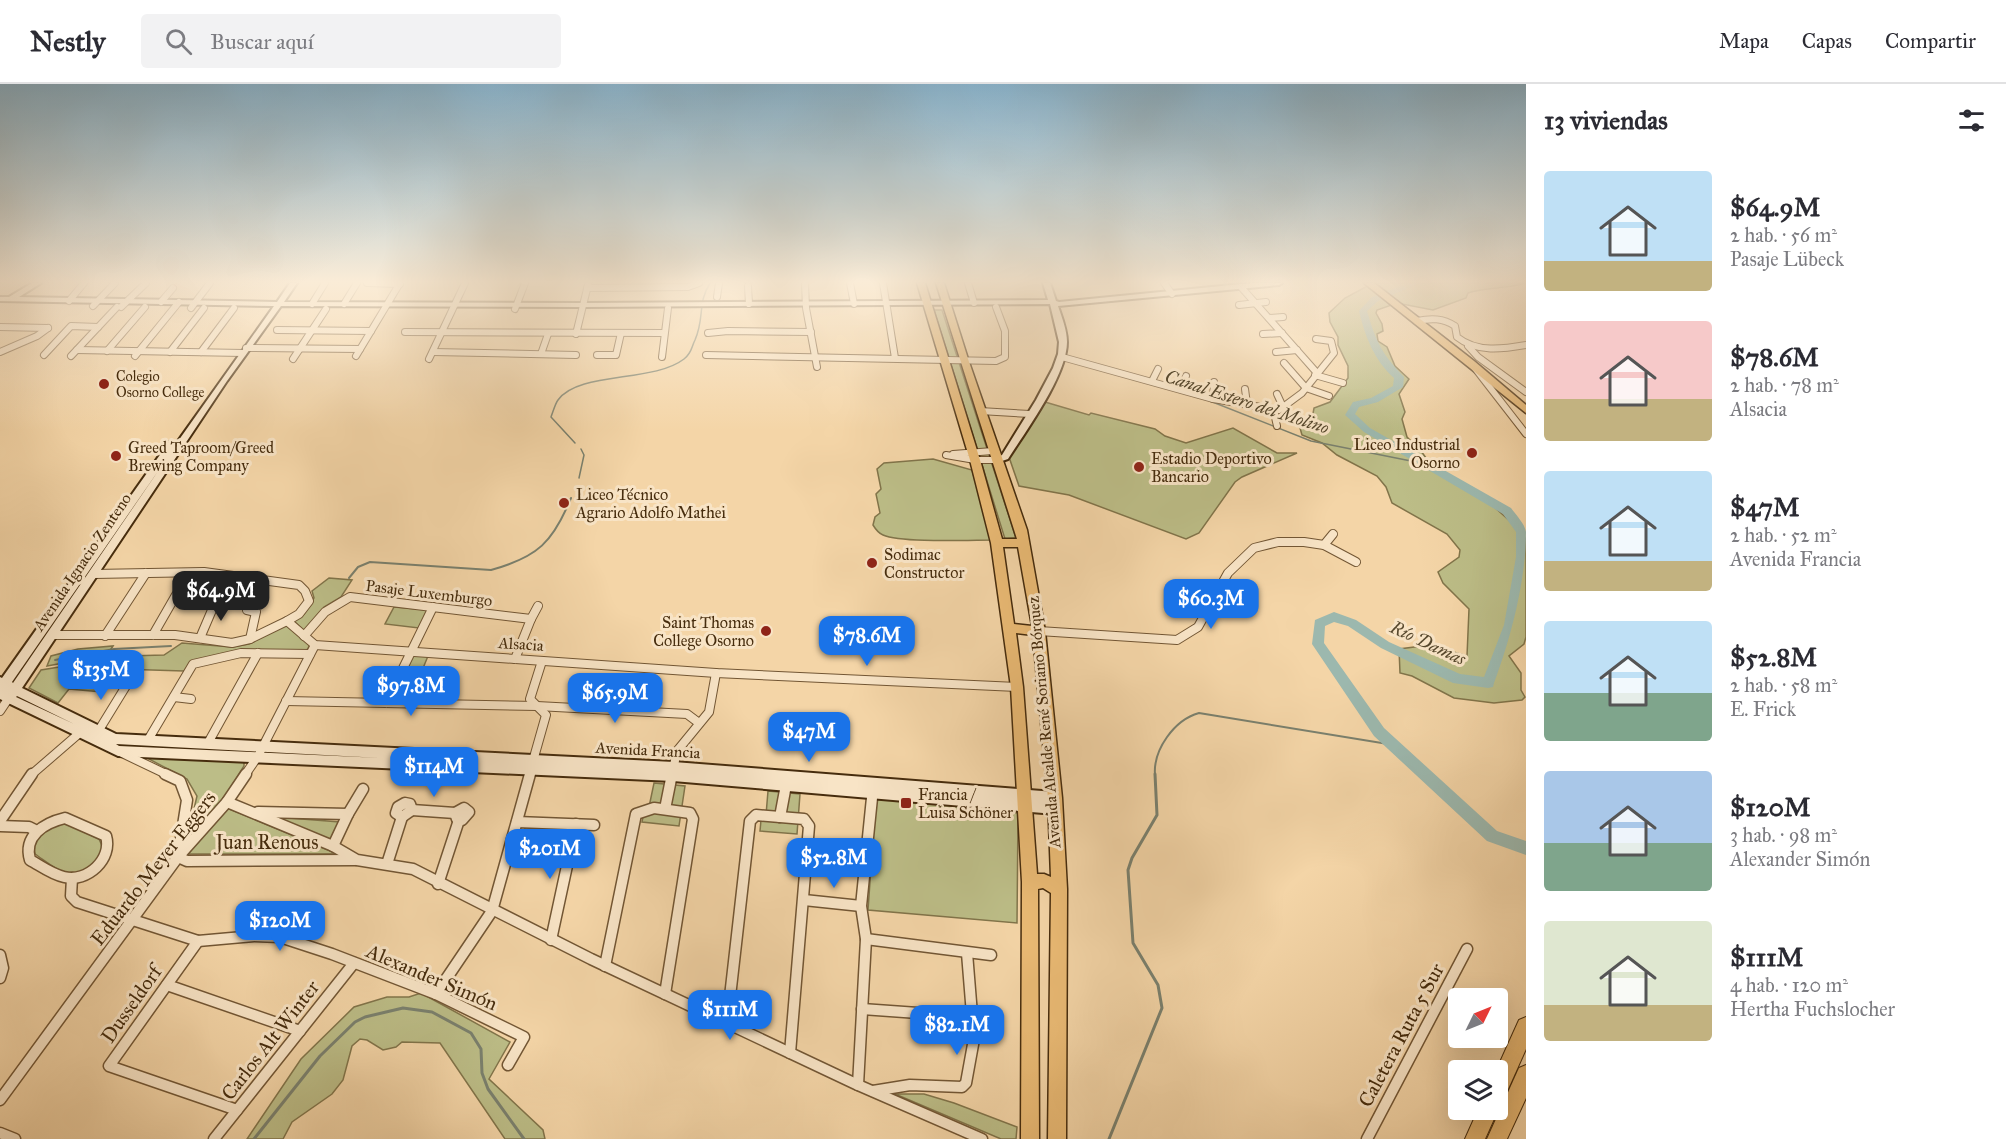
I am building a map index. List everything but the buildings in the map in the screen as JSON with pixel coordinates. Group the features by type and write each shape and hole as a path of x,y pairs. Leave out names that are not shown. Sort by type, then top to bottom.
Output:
{"highway":[{"path":"1508,1066 1526,1027"},
{"path":"1497,1139 1526,1075"},
{"path":"1475,1139 1484,1120"}],"main road":[{"name":"Avenida Ignacio Zenteno","path":"5,690 254,332"},
{"name":"Avenida Alcalde René Soriano Bórquez","path":"936,332 974,456 997,543 1017,687 1030,882 1030,1139"},
{"name":"Avenida Alcalde René Soriano Bórquez","path":"955,332 1024,543 1039,631 1055,803 1059,889 1057,1139"},
{"path":"995,455 1005,457 1062,357 1061,332"},
{"path":"1434,332 1526,410"},
{"path":"1435,332 1526,403"},
{"path":"997,543 1024,543"},
{"name":"Avenida Ignacio Zenteno","path":"5,690 52,635 94,574 104,551"},
{"path":"1010,628 1039,631"},
{"name":"Avenida Francia","path":"5,690 115,739 148,740 178,747 673,771 1055,803"},
{"name":"Avenida Francia","path":"89,729 118,751 208,743 261,751"},
{"path":"1030,882 1044,881 1059,889"}],"street":[{"path":"0,352 11,346 25,343 42,332"},
{"path":"44,354 65,332"},
{"path":"71,356 94,332"},
{"path":"107,351 123,332"},
{"path":"137,354 155,332"},
{"path":"170,352 185,332"},
{"path":"201,352 216,332"},
{"path":"293,359 311,332"},
{"path":"356,356 370,332"},
{"path":"414,332 664,333 662,357"},
{"path":"708,333 716,332"},
{"path":"811,332 817,367"},
{"path":"891,332 895,358"},
{"path":"706,355 944,358 996,361 1005,357 1005,332"},
{"path":"1455,332 1457,337 1485,362 1526,392"},
{"path":"429,359 442,333"},
{"path":"597,355 616,355 621,333"},
{"path":"1263,334 1282,333 1316,374 1343,383"},
{"path":"541,354 548,334"},
{"path":"1062,357 1213,399 1273,410 1284,407 1306,388 1334,353 1331,341 1316,339"},
{"path":"1468,346 1511,348 1526,345"},
{"path":"77,350 137,354 300,348 360,349"},
{"path":"1276,352 1297,350"},
{"path":"433,352 576,355"},
{"path":"1124,374 1129,363"},
{"path":"1284,363 1306,388 1329,396"},
{"path":"1471,363 1483,382 1526,434"},
{"path":"1152,381 1158,369"},
{"path":"1181,389 1186,376"},
{"path":"1213,399 1214,382"},
{"path":"1483,382 1499,385"},
{"path":"1245,389 1247,404"},
{"path":"1277,394 1284,407"},
{"path":"1273,410 1277,426"},
{"path":"980,411 1030,414"},
{"path":"974,456 995,455"},
{"path":"1324,545 1333,534"},
{"path":"1039,631 1177,640 1198,627 1228,573 1254,548 1278,542 1324,545 1356,562"},
{"path":"52,635 153,635 232,643 250,639 287,621 299,614 309,601 305,591 299,585 204,572 94,574"},
{"path":"105,636 146,573"},
{"path":"153,635 176,595"},
{"path":"200,638 218,596"},
{"name":"Pasaje Luxemburgo","path":"304,636 325,612 350,597 531,620"},
{"path":"515,659 538,606"},
{"path":"386,703 433,607"},
{"path":"247,610 256,612 250,639"},
{"path":"287,621 304,636 313,650"},
{"name":"Alsacia","path":"174,697 193,664 241,652 313,650 411,652 716,673 1017,687"},
{"name":"Eduardo Meyer Eggers","path":"0,1100 133,922 178,857 227,802 261,751 313,650"},
{"path":"208,743 258,653"},
{"path":"436,994 492,911 546,715 530,699 542,661"},
{"path":"665,809 676,751 710,710 716,673"},
{"path":"0,821 32,774 89,729 126,686"},
{"name":"Avenida Ignacio Zenteno","path":"0,711 5,690"},
{"path":"148,740 174,697 191,699"},
{"path":"286,701 537,706 687,714 699,723"},
{"path":"118,751 180,782 185,788 188,800 186,817 177,848 178,857"},
{"path":"780,817 787,782"},
{"path":"858,1085 866,939 861,906 873,788"},
{"path":"333,846 363,789"},
{"path":"227,802 333,846 357,860 410,868 605,966 858,1085 982,1139"},
{"path":"605,966 636,814 642,809 665,809 690,813 693,819 665,994"},
{"path":"387,864 402,817 412,810 457,817 438,884"},
{"path":"254,812 348,814"},
{"path":"727,1023 750,821 756,815 804,819 808,824 804,900 790,1053"},
{"path":"65,818 106,836 108,851 100,863 87,873 65,878 30,860 28,844 37,831 50,822 65,818"},
{"path":"517,822 594,825"},
{"path":"551,940 576,824"},
{"path":"0,826 29,827 37,831"},
{"name":"Juan Renous","path":"178,857 187,861 357,860"},
{"name":"Alexander Simón","path":"72,878 71,896 77,902 133,922 198,941 254,936 280,937 436,994 524,1037 508,1065"},
{"path":"804,900 861,906"},
{"path":"866,939 991,955"},
{"name":"Dusseldorf","path":"198,941 109,1066 237,1110"},
{"name":"Caletera Ruta 5 Sur","path":"1366,1139 1467,949"},
{"path":"872,1091 910,1085 962,1087 966,1083 974,1039 967,953"},
{"path":"0,955 3,968 0,978"},
{"name":"Carlos Alt Winter","path":"215,1138 354,963"},
{"path":"167,985 300,1031"},
{"path":"862,1009 918,1013"},
{"path":"1057,1116 1067,1139"},
{"path":"0,1133 15,1139"}],"green space":[{"path":"941,332 949,332 1016,538 1005,539"},
{"path":"1335,332 1381,332 1377,334 1378,341 1387,347 1395,366 1409,379 1399,394 1405,412 1402,419 1407,437 1434,469 1491,504 1522,532 1526,540 1526,637 1524,644 1509,656 1521,673 1521,690 1525,697 1522,700 1494,703 1454,698 1412,676 1400,673 1399,649 1430,645 1467,656 1469,609 1443,583 1438,572 1459,557 1460,550 1447,534 1392,503 1386,487 1377,476 1337,455 1322,443 1302,435 1300,428 1312,419 1314,408 1330,402 1348,378 1348,366 1338,345"},
{"name":"Estadio Deportivo Bancario","path":"1045,402 1089,415 1091,413 1155,429 1165,436 1186,443 1233,428 1277,453 1297,453 1235,482 1199,533 1186,539 1069,495 1019,486 1009,457"},
{"path":"933,459 972,470 993,540 892,538 876,530 873,525 875,517 880,513 876,494 881,489 877,469 884,463"},
{"path":"329,578 352,580 341,597 324,607 305,632 294,621 304,614 314,598 312,591"},
{"path":"394,607 428,610 419,628 385,624"},
{"path":"286,625 310,645 307,650 241,650 190,663 184,671 119,669 102,692 69,689 58,703 29,688 41,670 127,656 164,655 182,643 232,647 249,644"},
{"path":"113,646 107,655 47,666 51,656 78,649"},
{"path":"412,655 428,656 410,700 392,699"},
{"path":"148,756 241,760 244,766 224,798 186,843 197,796 187,779 147,758"},
{"path":"654,783 685,786 679,826 642,822 644,811 649,807"},
{"path":"768,791 800,794 797,834 760,831 761,820 766,815"},
{"path":"876,797 1018,813 1017,923 868,910"},
{"path":"227,808 338,854 188,854"},
{"path":"276,817 340,822 331,842"},
{"path":"64,822 99,839 103,848 98,859 80,874 64,873 35,854 33,843 36,839 50,828"},
{"path":"526,825 571,827 566,841 522,837"},
{"path":"421,993 510,1042 489,1079 543,1130 545,1139 505,1139 440,1043 402,1042 396,1047 383,1050 367,1040 360,1039 352,1046 343,1080 332,1094 292,1122 283,1139 247,1139 301,1059 354,1007 387,997 409,997"},
{"path":"895,1094 924,1094 954,1103 1017,1127 1016,1139 1001,1139"}],"waterway":[{"name":"Canal Estero del Molino","path":"575,443 551,417 558,400 568,391 582,385 671,366 684,359 690,352 698,332"},
{"name":"Río Damas","path":"1369,332 1385,364 1399,377 1398,387 1374,400 1356,404 1350,415 1367,430 1507,511 1522,532 1522,557 1510,625 1488,683 1458,679 1385,645 1352,623 1334,617 1319,623 1318,644 1379,732 1492,836 1526,848"},
{"name":"Canal Estero del Molino","path":"1210,401 1311,441 1421,463"},
{"name":"Canal Estero del Molino","path":"579,478 584,455 581,449"},
{"name":"Canal Estero del Molino","path":"349,578 358,567 370,562 491,570 507,565 542,546 558,526 571,498"},
{"name":"Canal Estero del Molino","path":"55,660 114,649 171,646"},
{"path":"1155,774 1155,765 1161,746 1167,737 1181,722 1199,713 1394,745"},
{"path":"1109,1139 1162,1008 1158,985 1133,943 1128,870 1132,858 1157,815 1155,774"},
{"path":"254,1139 320,1056 355,1022 365,1017 403,1008 432,1012 471,1033 481,1049 482,1073 488,1089 524,1139"}],"place":[{"name":"Colegio Osorno College","path":"104,384"},
{"name":"Liceo Industrial Osorno","path":"1472,453"},
{"name":"Greed Taproom/Greed Brewing Company","path":"116,456"},
{"name":"Estadio Deportivo Bancario","path":"1139,467"},
{"name":"Liceo Técnico Agrario Adolfo Mathei","path":"564,503"},
{"name":"Sodimac Constructor","path":"872,563"},
{"name":"Saint Thomas College Osorno","path":"766,631"},
{"name":"Francia / Luisa Schöner","path":"906,803"}]}
